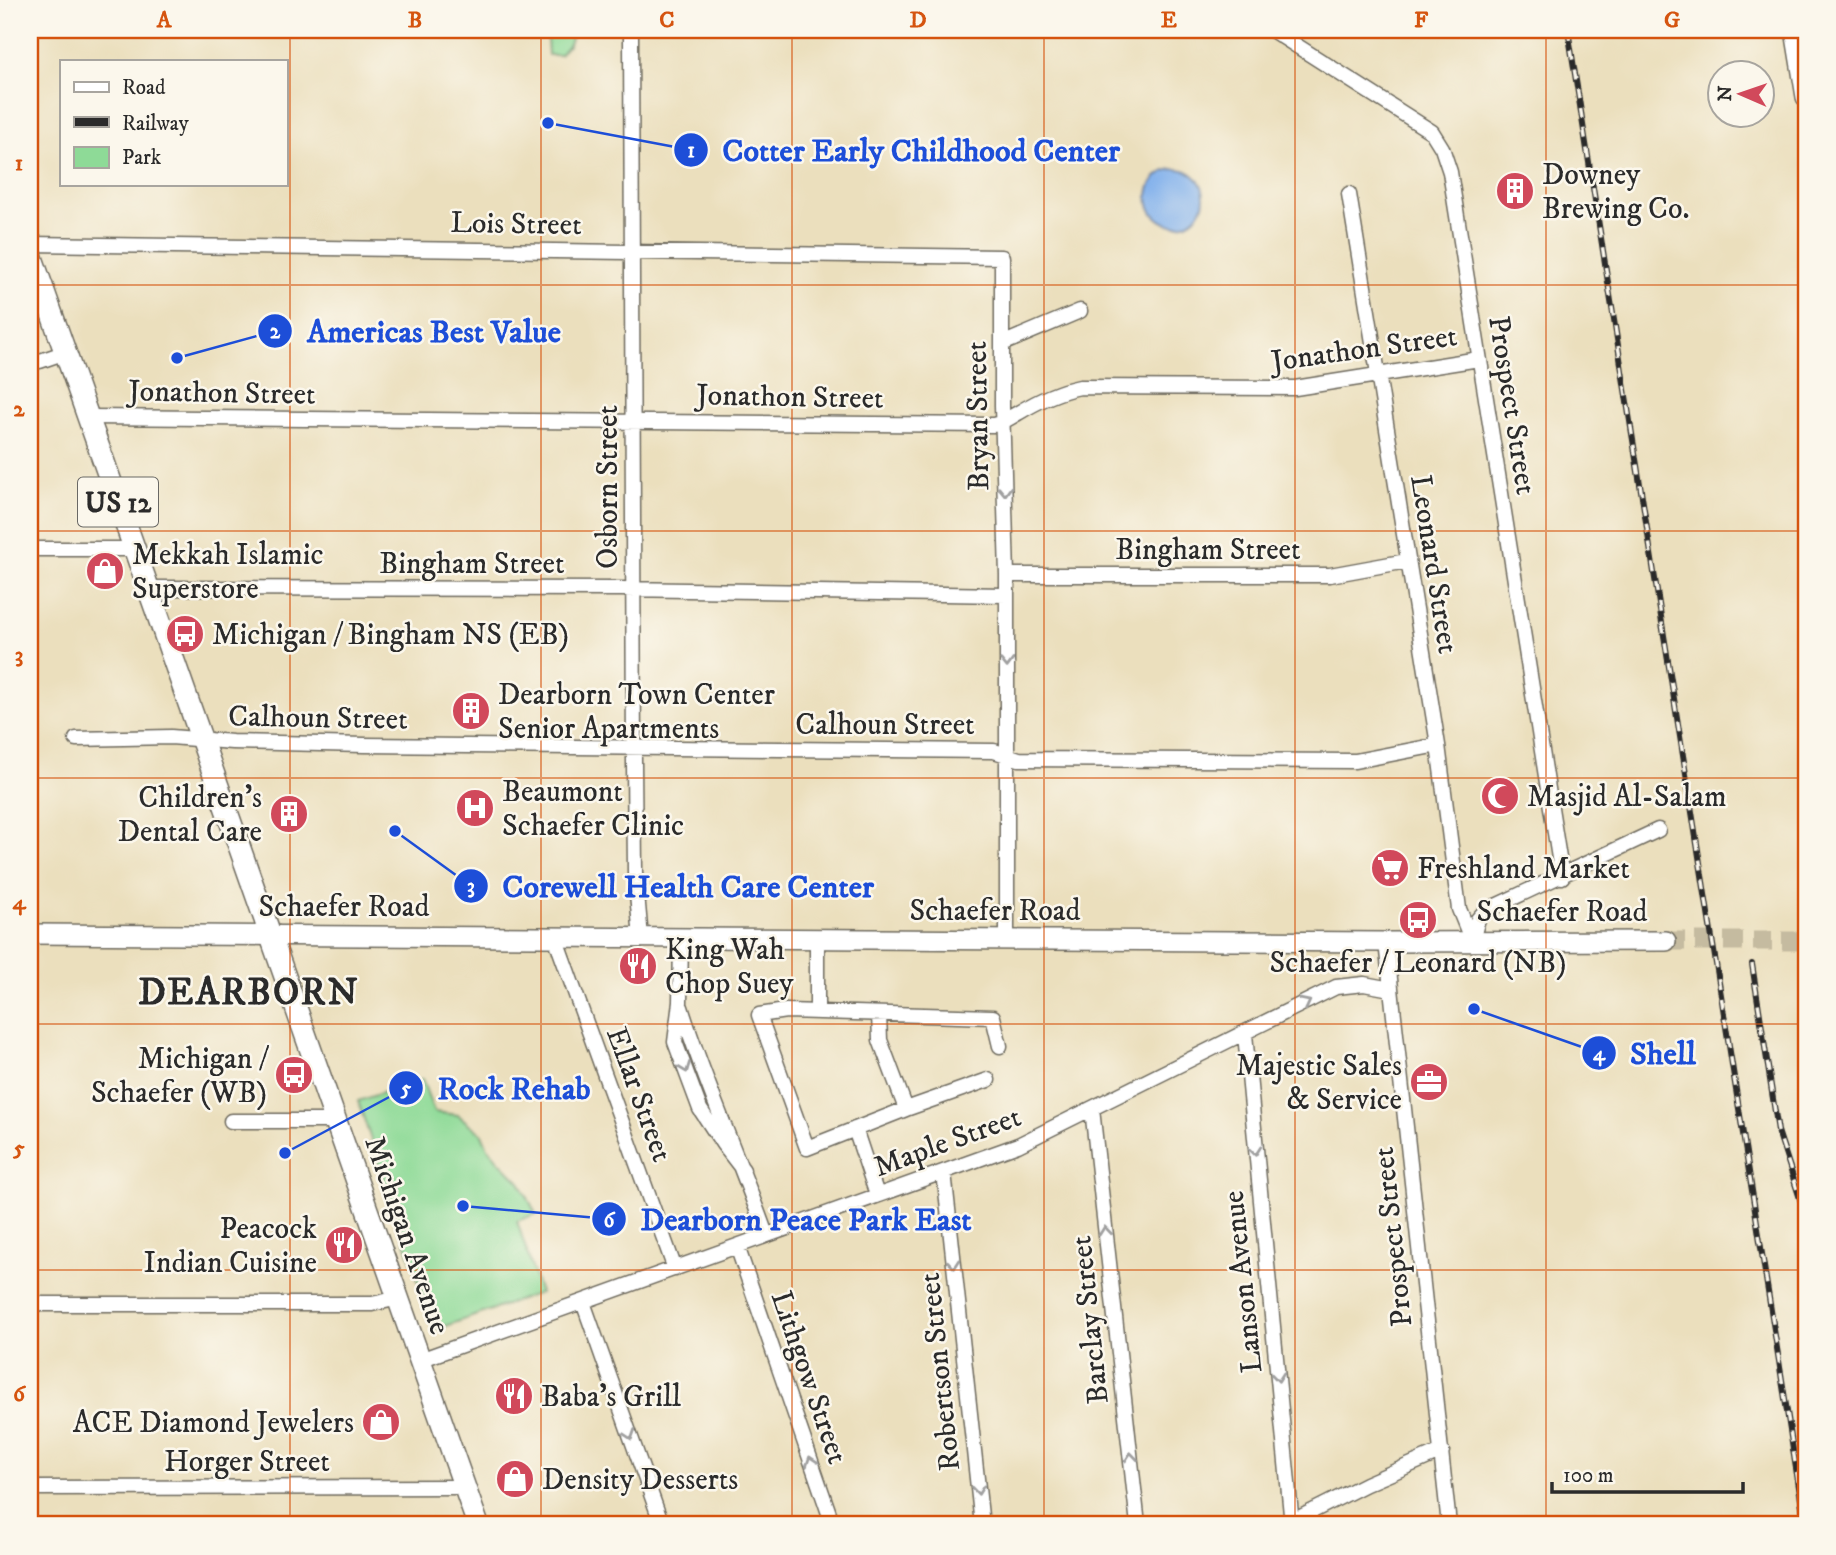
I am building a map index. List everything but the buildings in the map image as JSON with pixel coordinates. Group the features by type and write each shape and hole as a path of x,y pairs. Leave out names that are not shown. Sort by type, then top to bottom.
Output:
{"highway":[{"path":"1796,30 1806,37"}],"main road":[{"path":"1796,30 1805,88"},
{"name":"Michigan Avenue","path":"30,252 478,1525"},
{"name":"Schaefer Road","path":"30,934 681,939 1666,941"}],"street":[{"name":"Prospect Street","path":"1272,30 1432,132 1450,172 1562,877"},
{"name":"Osborn Street","path":"631,35 635,872 640,938"},
{"name":"Leonard Street","path":"1349,194 1438,745 1459,909 1472,941"},
{"name":"Lois Street","path":"30,244 1002,257"},
{"name":"Bryan Street","path":"1002,257 1006,595"},
{"path":"1002,344 1080,311"},
{"path":"30,361 40,361 66,352"},
{"name":"Jonathon Street","path":"88,417 971,425 1002,423 1018,412 1069,389 1080,387 1295,388 1479,359"},
{"path":"30,549 135,550"},
{"name":"Bingham Street","path":"1007,575 1330,575 1407,561"},
{"name":"Bingham Street","path":"149,588 1006,595"},
{"path":"1006,595 1007,940"},
{"name":"Calhoun Street","path":"76,739 172,737 232,743 994,751 1019,759 1355,761 1438,745"},
{"path":"1472,941 1478,919 1485,911 1658,830"},
{"name":"Ellar Street","path":"555,937 675,1269"},
{"path":"681,939 680,1002 706,1081 743,1170 766,1235"},
{"path":"817,939 817,1012"},
{"name":"Prospect Street","path":"1387,942 1449,1525"},
{"name":"Maple Street","path":"420,1360 1018,1145 1336,987 1364,984 1391,989"},
{"path":"988,1080 807,1148 759,1015 786,1011 993,1017 1000,1046"},
{"path":"878,1014 880,1040 906,1109"},
{"name":"Lanson Avenue","path":"1245,1034 1290,1524"},
{"name":"Barclay Street","path":"1092,1109 1138,1525"},
{"path":"231,1121 336,1121"},
{"path":"855,1129 877,1195"},
{"name":"Robertson Street","path":"944,1172 982,1525"},
{"name":"Lithgow Street","path":"737,1246 833,1525"},
{"path":"30,1304 372,1304 399,1298"},
{"path":"583,1301 662,1525"},
{"path":"1290,1524 1366,1484 1441,1451"},
{"name":"Horger Street","path":"30,1488 464,1487"}],"green space":[{"path":"556,30 574,30 569,44 560,55 548,55 547,38"},
{"path":"422,1079 434,1112 458,1115 482,1134 498,1160 520,1182 536,1214 517,1221 540,1293 437,1329 429,1313 358,1101"}],"water":[{"path":"1170,169 1182,169 1196,177 1204,191 1202,208 1196,217 1182,225 1170,225 1153,213 1148,203 1148,191 1160,174"}],"tunnel":[{"path":"1666,941 1806,941"}],"railway":[{"path":"1568,30 1805,1525"},
{"path":"1752,964 1778,1131 1806,1217"}],"place":[{"name":"Cotter Early Childhood Center","path":"548,123"},
{"name":"Downey Brewing Co.","path":"1515,191"},
{"name":"Americas Best Value","path":"177,358"},
{"name":"Mekkah Islamic Superstore","path":"105,571"},
{"name":"Michigan / Bingham NS (EB)","path":"185,634"},
{"name":"Dearborn Town Center Senior Apartments","path":"471,711"},
{"name":"Masjid Al-Salam","path":"1500,796"},
{"name":"Beaumont Schaefer Clinic","path":"475,808"},
{"name":"Children's Dental Care","path":"289,814"},
{"name":"Corewell Health Care Center","path":"395,831"},
{"name":"Freshland Market","path":"1390,868"},
{"name":"Schaefer / Leonard (NB)","path":"1418,920"},
{"name":"King Wah Chop Suey","path":"638,966"},
{"name":"Shell","path":"1474,1009"},
{"name":"Michigan / Schaefer (WB)","path":"294,1075"},
{"name":"Majestic Sales & Service","path":"1429,1082"},
{"name":"Rock Rehab","path":"285,1153"},
{"name":"Dearborn Peace Park East","path":"463,1206"},
{"name":"Peacock Indian Cuisine","path":"344,1245"},
{"name":"Baba's Grill","path":"514,1396"},
{"name":"ACE Diamond Jewelers","path":"381,1422"},
{"name":"Density Desserts","path":"515,1479"}],"district":[{"name":"DEARBORN","path":"249,991"}]}
